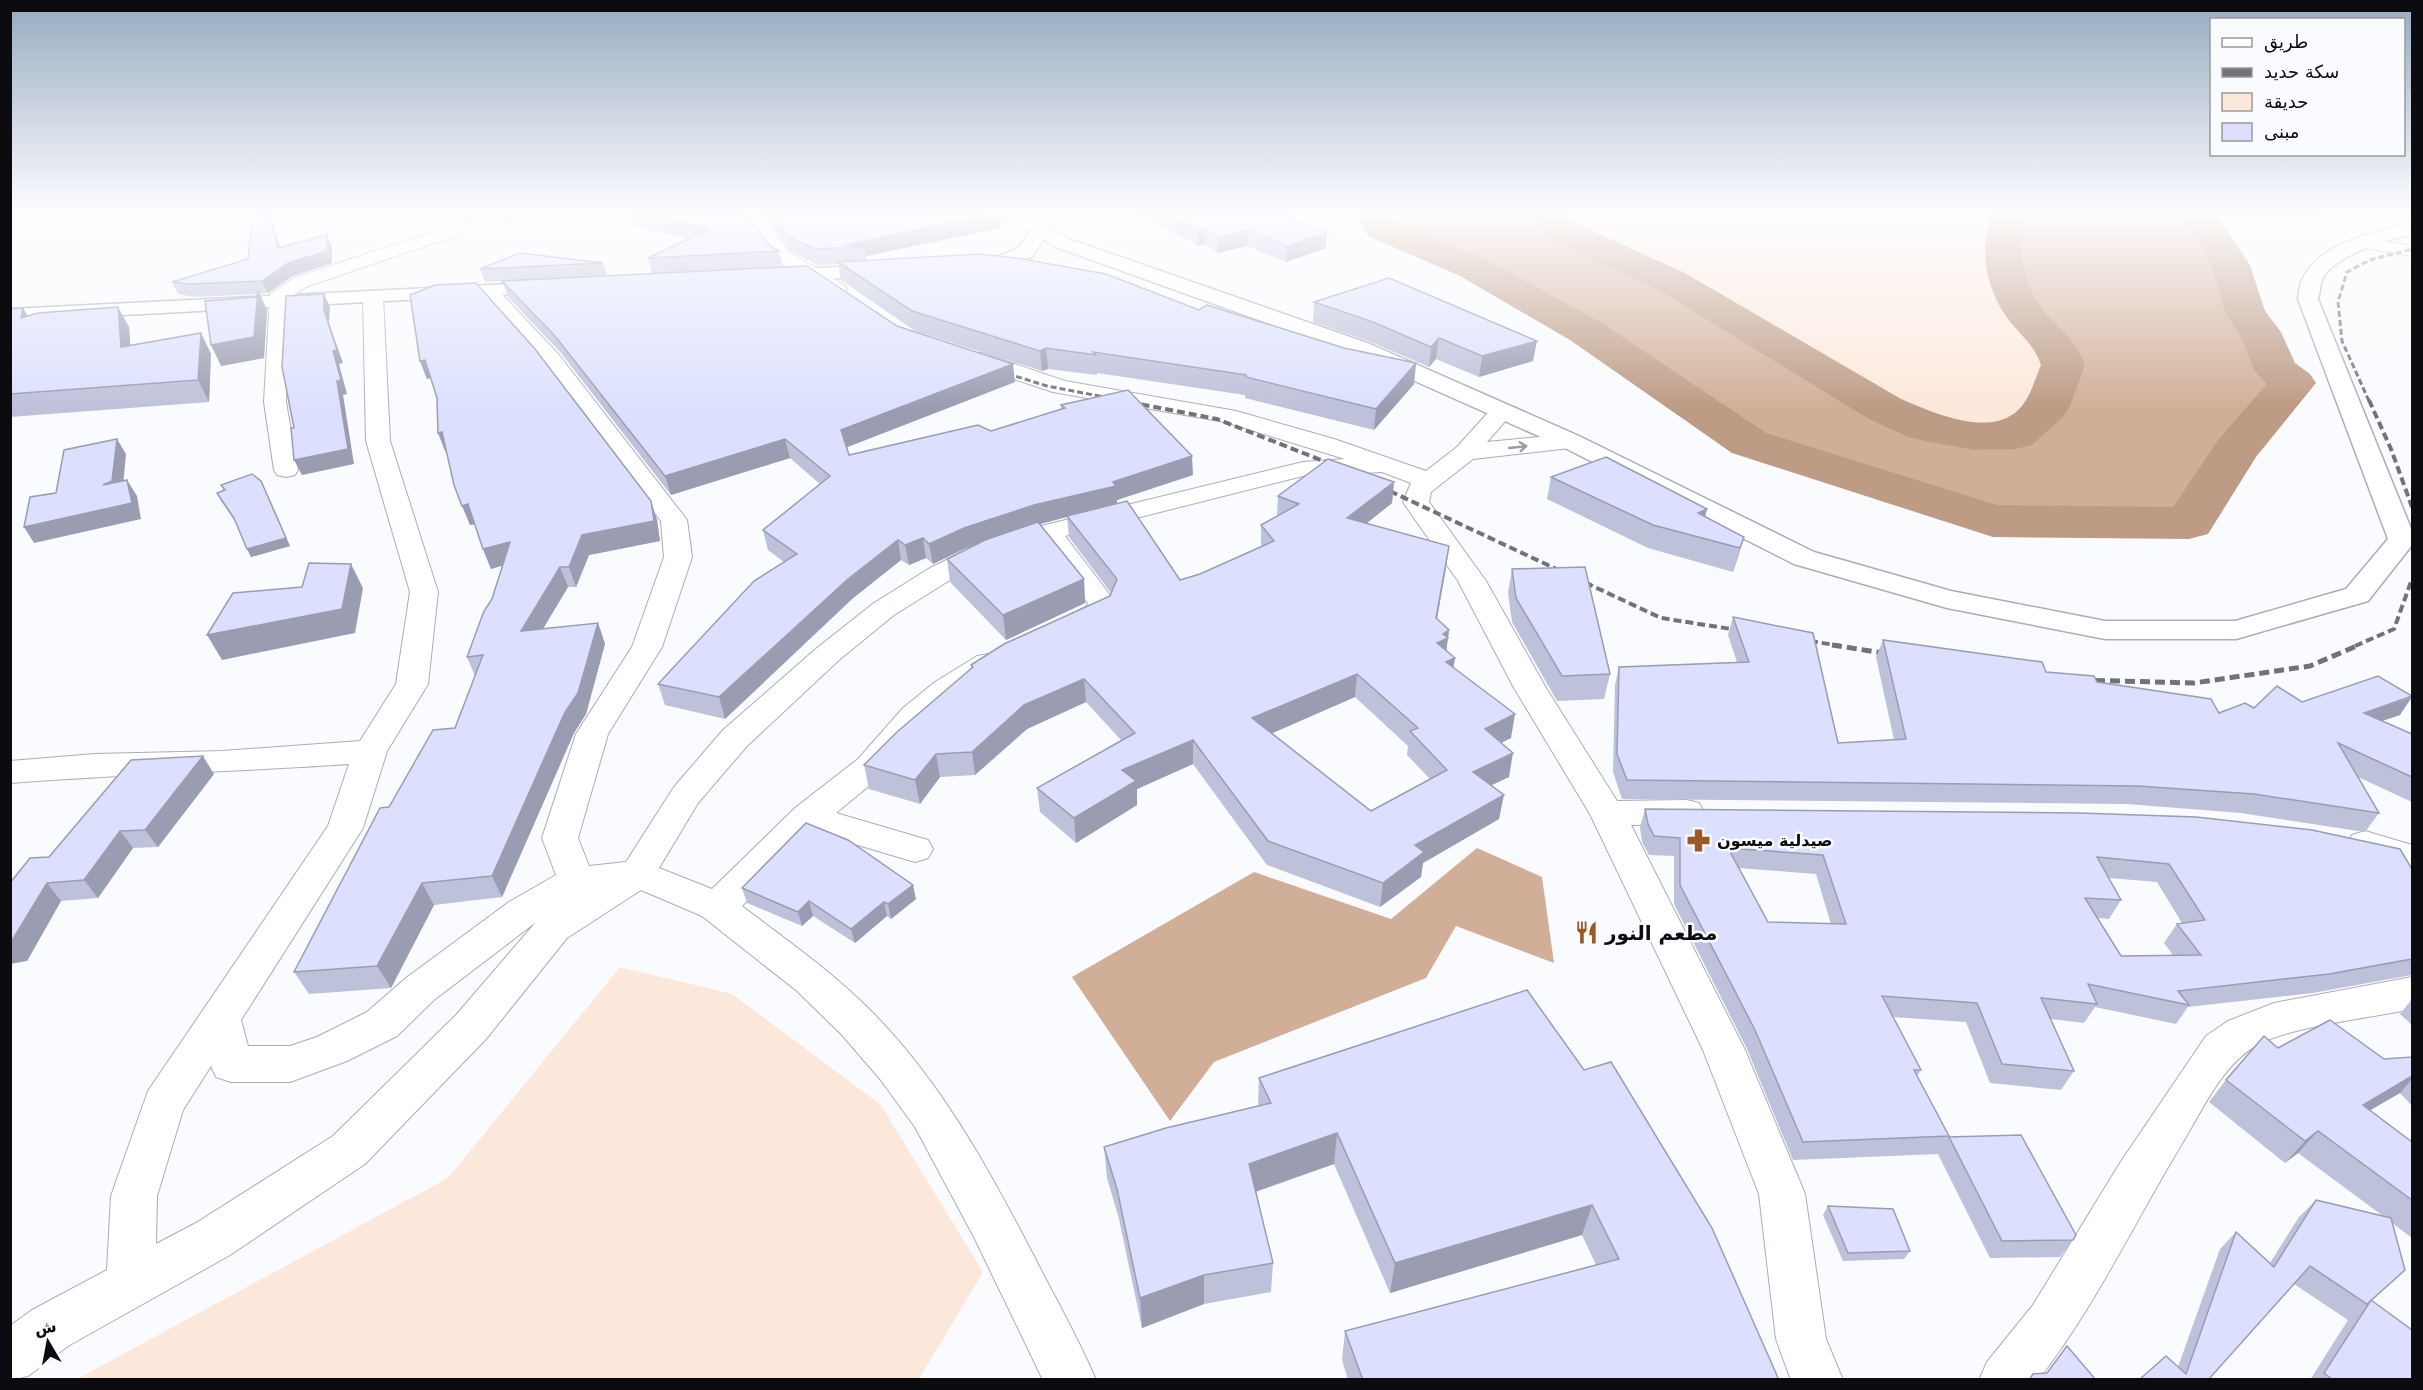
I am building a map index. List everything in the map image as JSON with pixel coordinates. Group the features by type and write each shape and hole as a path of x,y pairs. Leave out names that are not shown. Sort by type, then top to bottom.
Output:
{"main road":[{"path":"1140,279 1362,349 1570,441 1804,558 1947,599 2105,630 2236,630 2357,595 2402,540 2308,299 2313,279"},
{"path":"10,315 571,287"},
{"path":"1153,297 1351,361 1426,377"}],"street":[{"path":"286,470 275,402 279,298 284,290 310,279"},
{"path":"822,279 852,299"},
{"path":"488,291 550,360 674,520 678,557 647,647 592,734 560,838 577,881"},
{"path":"131,1283 134,1196 163,1104 345,828 370,750 412,684 424,592 378,441 373,297"},
{"path":"951,351 1061,387 1228,416 1325,444 1430,481"},
{"path":"1502,411 1466,452 1419,489 1416,502 1472,581 1530,688 1607,813 1724,1050 1782,1194 1802,1339 1817,1380"},
{"path":"1466,452 1570,441"},
{"path":"10,1358 50,1328 213,1239 349,1150 471,1027 553,928 637,874 686,795 735,738 828,654 884,609 940,574 977,556 1046,533 1303,469 1382,465"},
{"path":"1046,533 1061,547 1102,603 1099,612 1048,636"},
{"path":"715,906 734,892 807,816 848,787 870,767 915,715 946,689 986,664 1017,650"},
{"path":"10,772 94,765 223,762 370,750"},
{"path":"1607,813 1724,813"},
{"path":"807,816 915,849"},
{"path":"2329,837 2362,843 2412,858"},
{"path":"220,1019 231,1064 290,1064 333,1049 382,1024 420,989 522,912 577,881 637,874 715,906 811,980 857,1023 895,1066 930,1113 991,1221 1070,1380"},
{"path":"2005,1380 2051,1323 2136,1178 2193,1087 2221,1048 2243,1033 2274,1020 2412,993"}],"green space":[{"path":"1666,279 2012,279 2024,314 2056,344 2063,365 2034,420 2004,437 1950,433 1901,418"},
{"path":"620,967 732,994 881,1105 983,1272 919,1379 77,1379 448,1178"}],"shaded area":[{"path":"1492,279 1657,279 1754,330 1901,418 1975,436 2022,430 2063,365 2014,287 2013,279 2237,279 2260,332 2294,383 2189,523 1993,521 1749,443 1572,324"},
{"path":"1477,848 1542,877 1554,963 1456,926 1426,978 1214,1062 1170,1121 1072,977 1254,872 1391,919"}],"building":[{"path":"182,279 265,279 262,281 189,284 172,282"},
{"path":"545,279 826,279 897,326 1013,364 841,430 849,455 978,425 991,431 1065,408 1061,405 1128,390 1192,456 1113,482 1116,486 1034,505 964,528 929,544 923,538 905,545 898,540 848,579 719,697 658,684 754,581 797,554 763,530 830,476 785,439 665,476 555,336 502,281"},
{"path":"863,279 1119,279 1199,310 1207,305 1344,348 1416,363 1376,409 1246,377 1246,375 1093,352 1096,355 1046,348 1040,351 912,311"},
{"path":"1391,279 1537,341 1482,356 1439,338 1431,347 1373,322 1314,302"},
{"path":"476,283 535,349 651,501 654,521 582,535 569,567 560,567 521,631 598,623 578,693 565,712 492,876 422,883 377,966 294,972 380,808 389,807 433,730 455,728 483,655 467,657 484,611 492,599 510,542 483,549 468,504 462,506 454,485 442,432 438,433 437,398 425,360 420,361 410,295 435,285"},
{"path":"258,290 254,337 211,345 205,301 257,297"},
{"path":"324,294 324,310 337,350 333,351 341,380 337,381 348,449 294,460 291,428 294,428 282,367 286,296"},
{"path":"118,307 121,347 201,333 198,380 10,394 10,309 23,308 21,318 38,313"},
{"path":"117,439 112,481 103,485 127,480 132,503 24,527 30,497 56,493 64,450"},
{"path":"1606,457 1707,509 1698,513 1744,537 1740,548 1653,525 1551,477"},
{"path":"1328,459 1394,482 1347,518 1449,546 1436,618 1449,630 1443,634 1448,638 1437,643 1455,658 1446,662 1515,714 1485,729 1513,753 1473,772 1504,795 1415,845 1424,852 1383,883 1268,841 1193,740 1122,770 1136,781 1074,818 1037,788 1135,733 1084,679 1024,705 972,752 936,754 915,780 864,765 897,732 973,667 971,665 1004,644 1110,596 1117,579 1067,516 1127,501 1180,580 1200,574 1274,541 1261,525 1299,504 1278,496","holes":["1357,674 1418,728 1410,731 1447,770 1371,811 1252,718"]},
{"path":"252,474 261,481 286,538 247,549 234,518 217,493 225,490 221,485"},
{"path":"1038,522 1084,579 1003,615 947,559 985,540"},
{"path":"309,563 351,564 342,609 207,635 233,593 302,587"},
{"path":"1585,567 1610,674 1562,676 1516,598 1512,569"},
{"path":"1733,617 1813,633 1838,743 1906,739 1883,640 2042,662 2046,672 2094,676 2097,682 2211,699 2219,713 2245,703 2254,708 2277,686 2302,702 2378,676 2412,696 2364,713 2412,734 2412,777 2338,743 2379,813 2254,794 2138,786 1627,780 1617,754 1619,667 1749,662"},
{"path":"203,756 145,830 120,831 84,880 47,883 10,944 10,883 30,858 49,857 131,760"},
{"path":"1645,809 2079,813 2196,817 2312,830 2400,849 2412,869 2412,959 2329,974 2178,991 2189,1005 2088,984 2097,1004 2041,998 2074,1071 2002,1064 1977,1003 1882,996 1921,1070 1914,1070 1949,1136 1803,1142 1755,1030 1680,885 1680,838 1654,836 1648,824","holes":["1728,848 1823,855 1846,924 1768,922","2097,857 2169,864 2205,920 2177,924 2201,955 2121,956 2085,898 2121,900"]},
{"path":"806,823 848,840 913,885 888,904 884,902 851,929 809,901 798,912 742,888"},
{"path":"1527,990 1584,1070 1611,1062 1712,1228 1779,1380 1363,1380 1345,1331 1619,1259 1592,1205 1395,1263 1337,1133 1249,1164 1273,1263 1204,1275 1140,1298 1117,1189 1104,1147 1166,1128 1271,1103 1259,1078"},
{"path":"2330,1020 2384,1059 2412,1057 2412,1076 2363,1105 2412,1142 2412,1200 2318,1131 2305,1141 2226,1080 2264,1036 2278,1048"},
{"path":"2021,1135 2076,1235 2073,1240 2002,1241 1949,1137"},
{"path":"2316,1200 2391,1218 2405,1270 2367,1304 2310,1266 2208,1380 2139,1380 2166,1356 2186,1374 2236,1232 2274,1267"},
{"path":"1828,1206 1893,1209 1910,1251 1848,1253"},
{"path":"2371,1300 2412,1330 2412,1380 2333,1380 2324,1373"},
{"path":"2067,1346 2096,1380 2029,1380 2033,1374 2047,1373"}],"waterway":[{"path":"1492,279 1585,331 1749,443 1993,521 2189,523 2237,450 2263,416 2294,383 2276,370 2260,332 2245,313 2235,279"},
{"path":"1666,279 1885,409 1925,427 1975,436 2015,435 2046,408 2063,365 2052,342 2025,314 2009,279"}],"railway":[{"path":"2345,279 2338,302 2342,341 2369,401"},
{"path":"999,371 1047,386 1125,401"},
{"path":"1118,400 1217,419 1341,468"},
{"path":"2369,400 2391,449 2412,507"},
{"path":"1379,486 1661,618 1744,631"},
{"path":"2355,646 2394,629 2412,579"},
{"path":"1798,639 1841,646"},
{"path":"1832,645 1896,655"},
{"path":"2080,680 2194,683 2310,666 2359,645"}],"place":[{"name":"صيدلية ميسون","path":"1699,840"},
{"name":"مطعم النور","path":"1587,933"}]}
